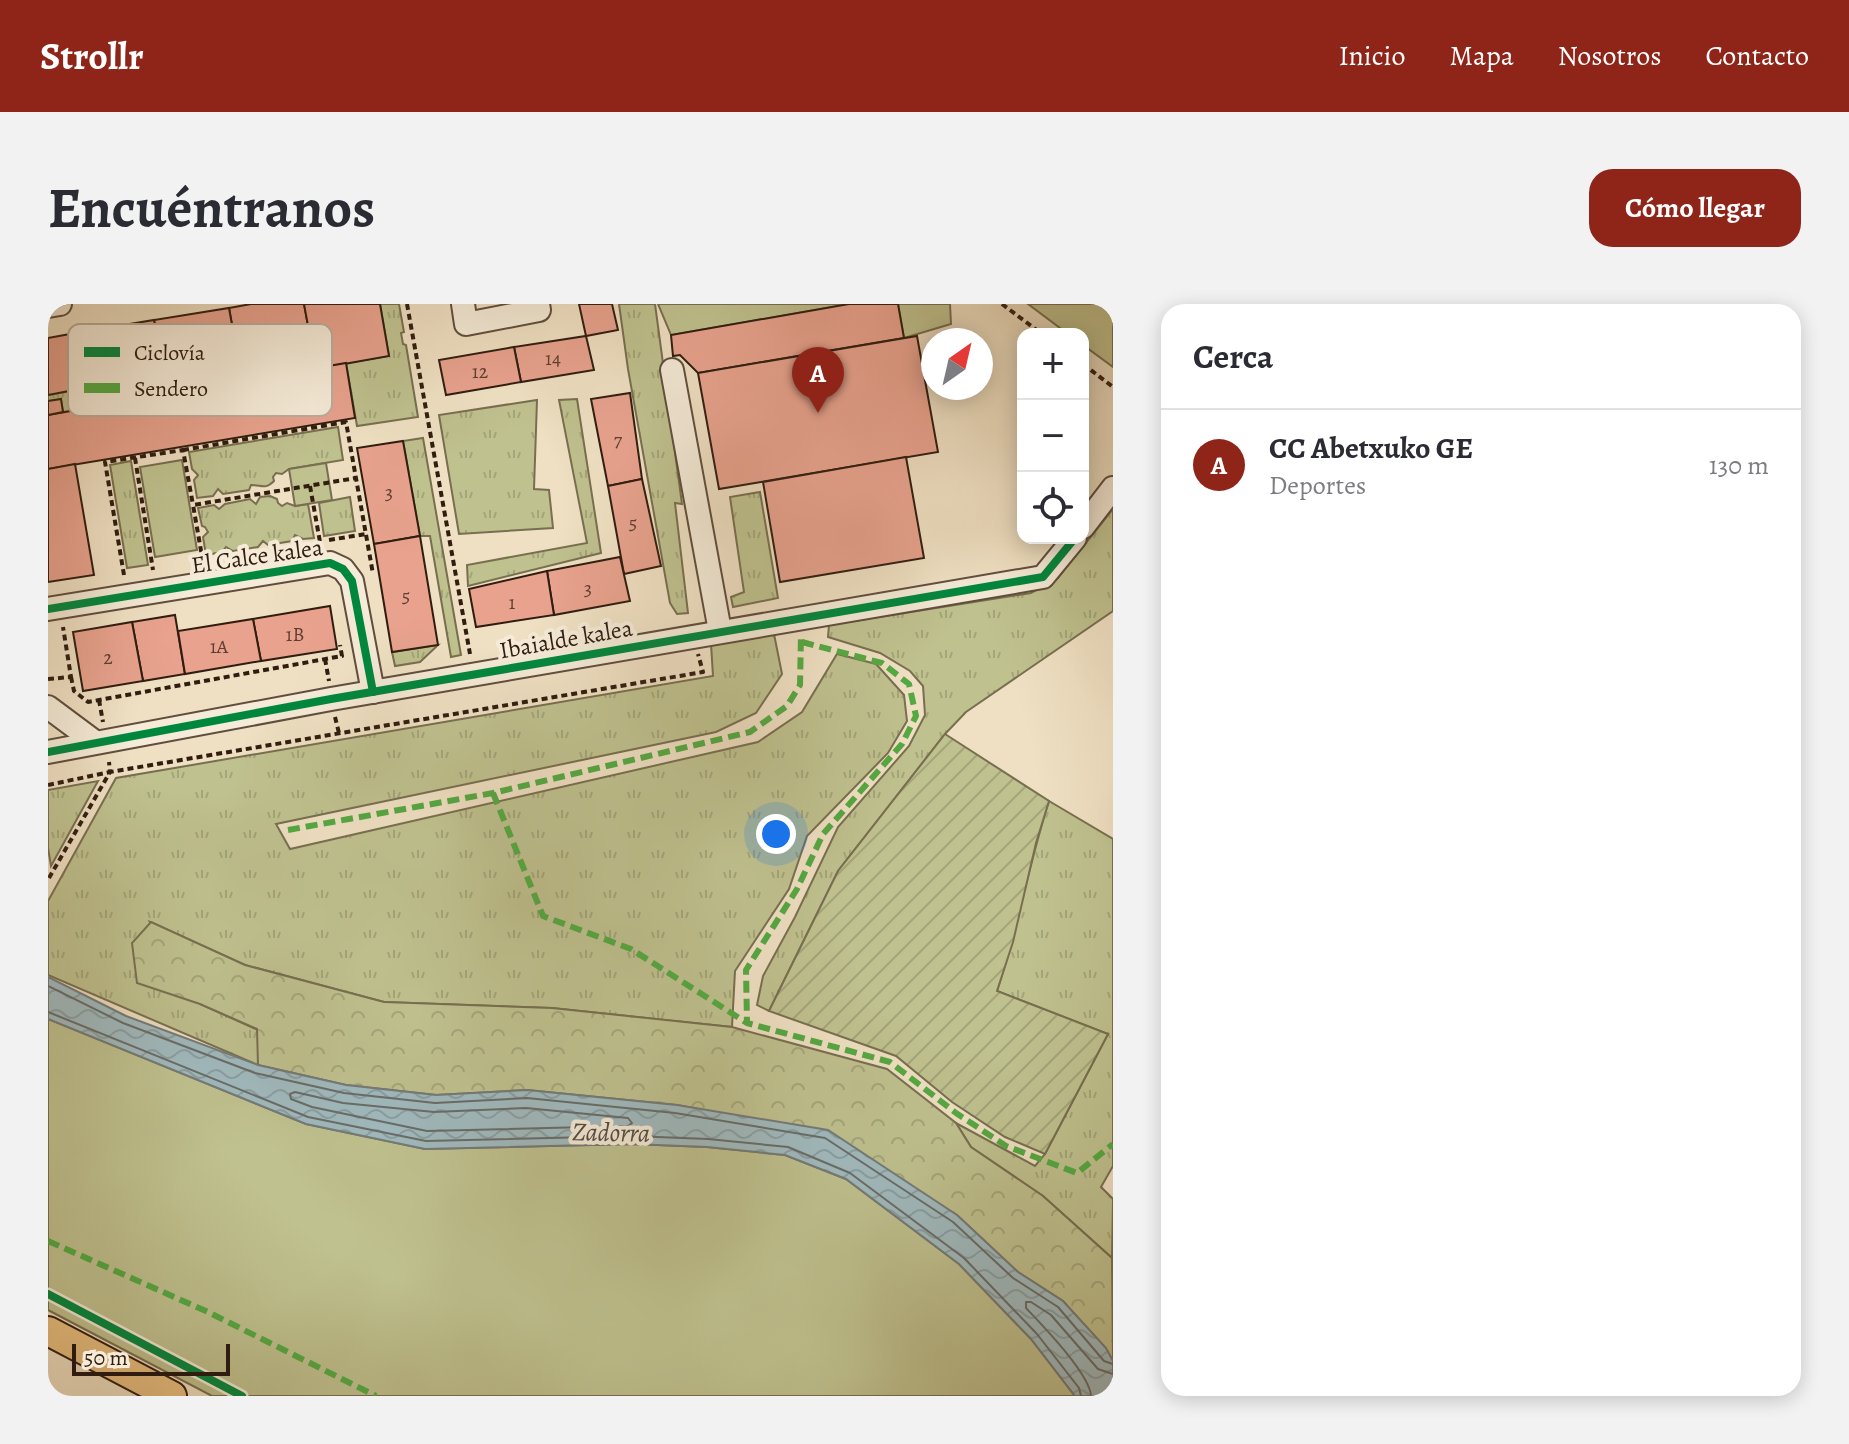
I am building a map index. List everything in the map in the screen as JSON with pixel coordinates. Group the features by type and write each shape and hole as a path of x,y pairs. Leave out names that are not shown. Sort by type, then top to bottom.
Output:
{"main road":[{"path":"48,1331 172,1396"}],"street":[{"path":"48,306 60,304"},
{"path":"463,304 466,324 539,310 538,304"},
{"path":"672,370 720,631"},
{"path":"1089,519 1113,488"},
{"name":"Ibaialde kalea","path":"48,752 371,682 474,676 1043,577 1070,544"},
{"name":"El Calce kalea","path":"48,609 330,563 343,569 352,581 371,682"},
{"path":"48,707 95,742"}],"path":[{"path":"407,304 474,676"},
{"path":"1002,304 1034,328"},
{"path":"1089,369 1113,387"},
{"path":"124,575 105,462 346,422 374,579"},
{"path":"183,450 203,562"},
{"path":"135,457 153,570"},
{"path":"193,505 356,478"},
{"path":"310,486 320,542"},
{"path":"48,877 110,772 703,672 694,636"},
{"path":"71,677 74,691 88,702 342,656 340,642"},
{"path":"328,676 371,682"}],"green space":[{"path":"380,304 399,304 404,332 401,333 406,345 418,417 357,426 346,363 389,356"},
{"path":"619,304 655,304 682,504 675,503 688,613 677,614 670,603"},
{"path":"658,304 849,304 671,335"},
{"path":"898,304 950,304 951,324 921,328 921,333 904,338"},
{"path":"1028,304 1113,304 1113,367 1089,349 1089,328 1060,328"},
{"path":"68,391 68,411 63,412 61,400 48,401 48,395"},
{"path":"577,399 601,553 468,586 467,565 587,543 559,400"},
{"path":"537,400 534,489 549,490 553,528 459,534 439,415"},
{"path":"338,427 343,460 276,473 274,481 266,486 251,485 249,490 223,494 218,489 213,496 197,498 194,480 198,475 192,469 189,452"},
{"path":"423,438 461,655 451,657 430,536 420,536 403,441"},
{"path":"182,460 197,550 155,557 140,467"},
{"path":"131,461 148,565 127,568 110,465"},
{"path":"326,463 332,500 295,506 289,469"},
{"path":"760,492 778,598 733,607 731,597 744,592 730,497"},
{"path":"270,496 282,506 287,503 295,506 308,504 314,538 303,539 295,535 292,541 268,545 263,541 258,547 233,551 226,547 222,552 206,555 203,537 208,532 202,526 198,508 214,505 219,509 225,504 250,499 256,504 260,497"},
{"path":"350,497 355,531 324,536 319,503"},
{"path":"1113,509 1113,611 966,712 945,734 838,871 769,1011 757,1005 763,976 838,827 909,746 925,715 923,686 910,671 880,653 828,637 829,625 1031,593 1058,578 1085,544 1089,544 1089,539"},
{"path":"774,634 782,674 756,713 716,732 276,824 290,849 758,742 802,712 837,654 876,664 904,695 907,721 888,753 807,836 789,889 735,971 732,1027 552,1008 384,1002 245,965 150,922 200,1004 258,1030 258,1065 48,975 48,901 116,778 713,676 711,644"},
{"path":"438,645 420,662 395,666 392,652"},
{"path":"945,734 1049,801 1013,942 997,991 1108,1034 1045,1154 1005,1137 952,1102 896,1056 769,1011 838,871"},
{"path":"98,781 51,866 48,790"},
{"path":"1049,801 1113,839 1113,1166 1101,1187 1113,1199 1112,1258 1043,1196 971,1147 956,1123 1035,1166 1045,1154 1108,1034 997,991"},
{"path":"151,922 245,965 384,1002 552,1008 732,1027 887,1069 956,1123 971,1147 1043,1196 1112,1258 1113,1361 1063,1301 1018,1272 957,1215 925,1196 741,1117 677,1105 527,1090 436,1095 346,1085 258,1065 257,1029 200,1004 137,983 132,943"},
{"path":"48,1019 306,1124 425,1149 632,1144 785,1155 846,1179 959,1264 1031,1339 1075,1396 212,1396 48,1310"}],"water":[{"name":"Zadorra","path":"48,977 126,1016 258,1065 346,1085 436,1095 527,1090 677,1105 828,1130 957,1215 1018,1272 1063,1301 1106,1348 1113,1361 1113,1396 1075,1396 1031,1339 959,1264 846,1179 785,1155 632,1144 425,1149 306,1124 48,1019"}],"building":[{"path":"251,304 304,304 308,324 232,324 229,308"},
{"path":"304,304 380,304 389,356 332,366 332,324 308,324"},
{"path":"579,304 612,304 618,330 586,336"},
{"path":"849,304 898,304 904,338 698,373 680,355 673,356 671,335"},
{"path":"229,308 232,324 155,324 154,320"},
{"path":"154,320 155,324 130,324"},
{"path":"68,334 68,391 48,395 48,338"},
{"path":"586,336 594,370 521,382 514,347"},
{"path":"917,336 921,358 921,400 929,400 938,452 719,489 698,373"},
{"path":"514,347 521,382 446,395 439,360"},
{"path":"346,363 355,418 48,469 48,415 68,412 68,416 332,416 332,365"},
{"path":"630,393 642,479 608,486 591,399"},
{"path":"61,399 63,412 48,415 48,401"},
{"path":"403,441 420,536 374,544 357,448"},
{"path":"906,457 924,558 780,582 763,482"},
{"path":"75,464 94,575 48,582 48,469"},
{"path":"642,479 661,566 624,574 608,486"},
{"path":"420,536 438,645 392,652 374,544"},
{"path":"620,557 630,601 554,615 547,571"},
{"path":"547,571 554,615 476,627 469,589"},
{"path":"330,606 337,649 261,661 253,619"},
{"path":"175,615 185,674 143,681 132,622"},
{"path":"253,619 261,661 185,674 178,631"},
{"path":"132,622 143,681 83,691 73,632"}],"marked path":[{"path":"288,830 493,793 750,732 787,706 800,685 801,634"},
{"path":"802,642 882,663 909,684 916,716 902,744 823,834 797,889 746,970 747,1023 890,1062 956,1113 1006,1146 1077,1173 1113,1144"},
{"path":"493,793 543,916 631,949 747,1023"},
{"path":"48,1241 208,1312 376,1396"}],"cycle path":[{"path":"48,752 331,699 1043,577 1070,544"},
{"path":"48,609 330,563 343,569 352,581 373,692"},
{"path":"48,1294 242,1396"}],"place":[{"name":"CC Abetxuko GE","path":"818,413"}]}
